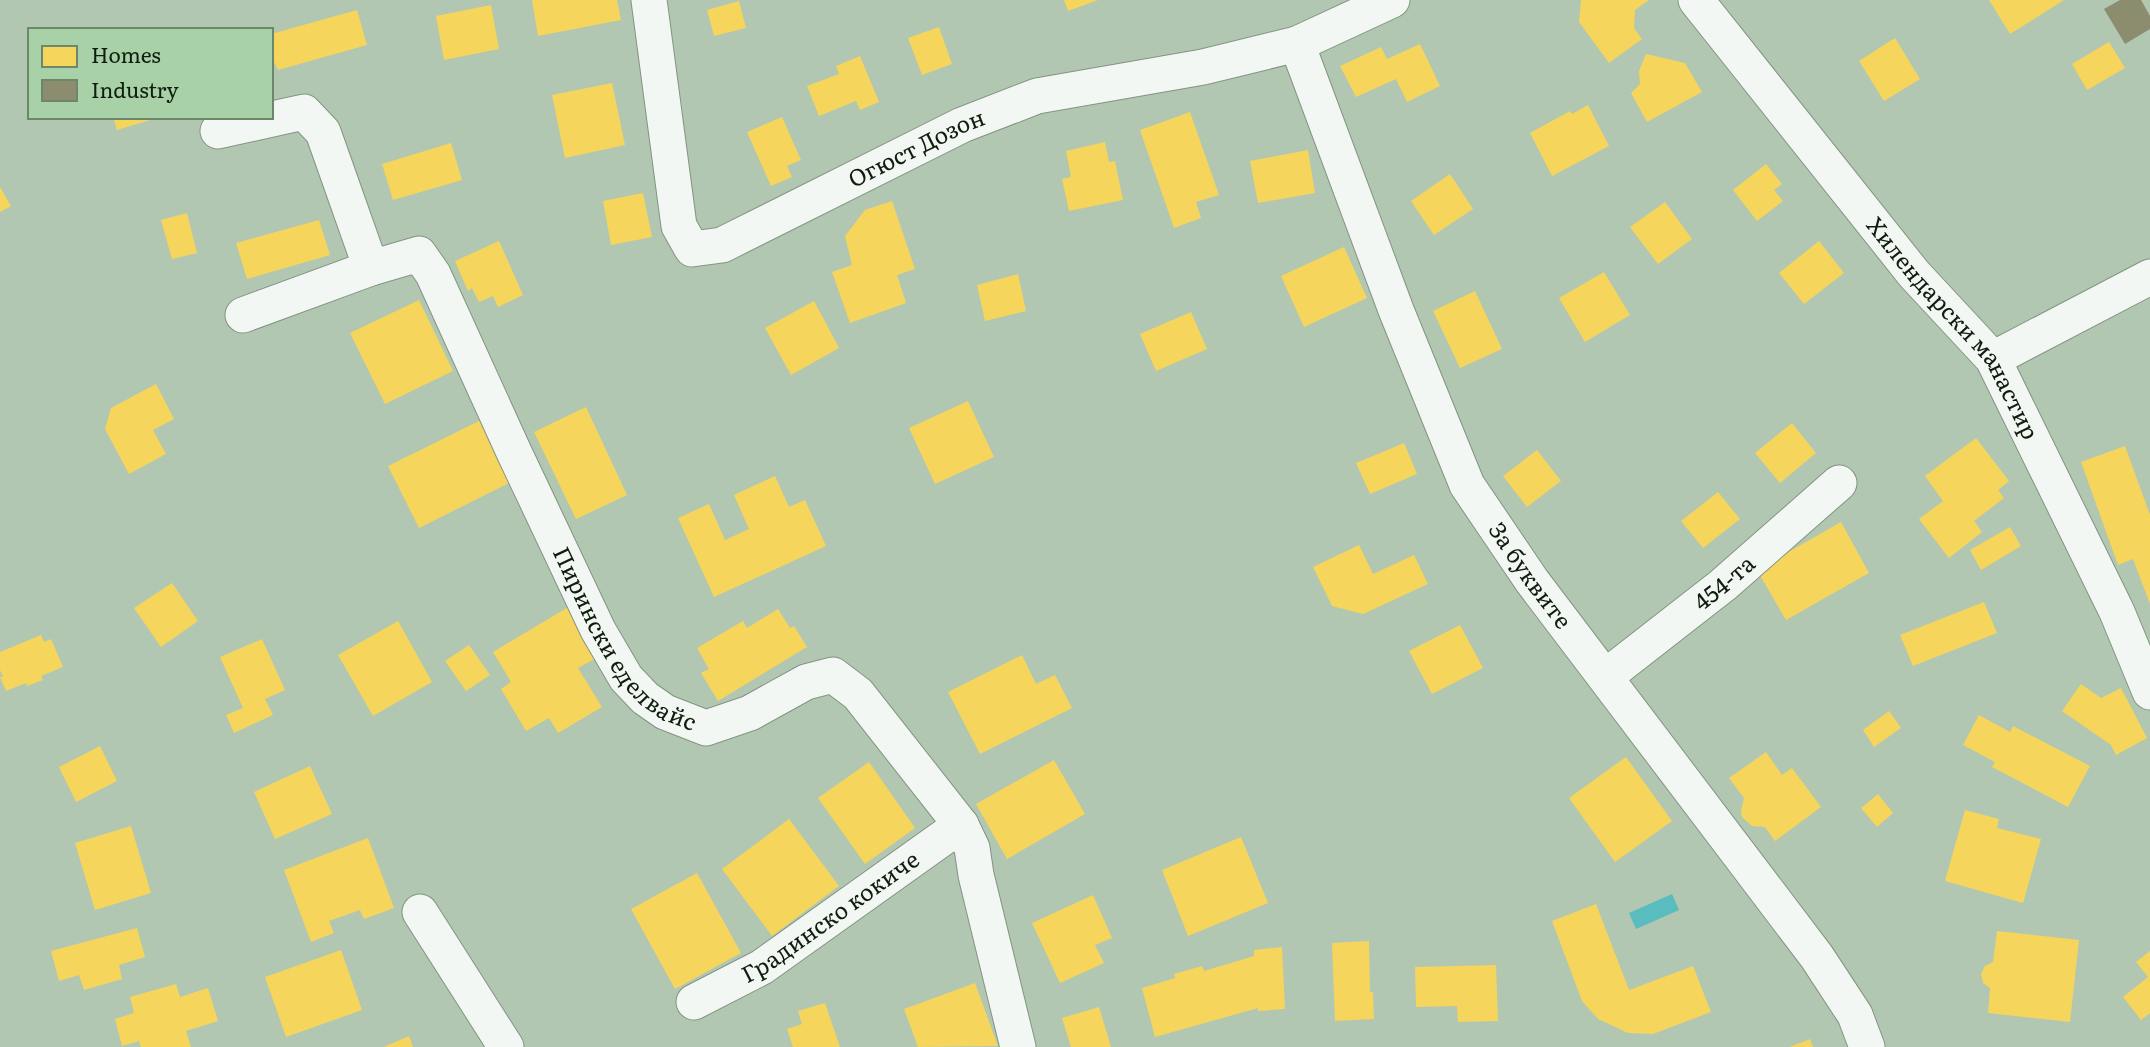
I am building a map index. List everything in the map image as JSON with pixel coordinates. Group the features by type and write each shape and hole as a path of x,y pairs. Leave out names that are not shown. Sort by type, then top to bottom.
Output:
{"street":[{"name":"Огюст Дозон","path":"649,0 679,226 692,249 722,245 962,125 1038,96 1203,66 1297,44 1392,0"},
{"name":"Хилендарски манастир","path":"1696,0 1914,274 1993,359 2116,612 2150,692"},
{"name":"За буквите","path":"1297,44 1396,310 1467,485 1532,582 1816,957 1855,1015 1867,1047"},
{"path":"243,315 372,268 323,132 304,112 273,119"},
{"path":"218,131 272,119"},
{"name":"Пирински еделвайс","path":"372,268 419,254 432,274 598,630 626,678 645,698 665,712 706,728 750,713 806,682 833,675 858,694 961,825 972,848 1018,1047"},
{"path":"1993,359 2150,277"},
{"name":"454-та","path":"1605,677 1723,585 1839,483"},
{"name":"Градинско кокиче","path":"694,1002 762,967 961,825"},
{"path":"420,912 506,1047"}],"water":[{"path":"1672,894 1679,910 1636,929 1629,913"}],"building: Homes":[{"path":"532,0 617,0 621,20 538,36"},
{"path":"1064,0 1098,0 1068,11"},
{"path":"1581,0 1649,0 1635,10 1634,28 1642,39 1609,63 1579,22"},
{"path":"1989,0 2064,0 2010,34"},
{"path":"739,1 746,28 714,36 707,10"},
{"path":"491,5 499,49 444,60 436,16"},
{"path":"357,10 367,45 278,70 273,60 273,33"},
{"path":"939,27 952,64 922,75 908,38"},
{"path":"1895,38 1920,79 1884,101 1859,61"},
{"path":"2109,42 2125,68 2087,90 2072,64"},
{"path":"1420,44 1440,86 1407,102 1396,79 1356,97 1340,66 1381,47 1387,59"},
{"path":"1646,54 1685,63 1702,92 1647,122 1631,93 1640,84 1639,71"},
{"path":"860,56 879,102 860,110 856,101 819,116 807,86 839,74 836,66"},
{"path":"612,83 625,145 565,158 552,95"},
{"path":"1588,105 1609,146 1552,176 1530,133 1570,111 1572,114"},
{"path":"1190,112 1219,195 1196,202 1201,218 1174,228 1140,130"},
{"path":"782,117 801,160 787,166 792,177 771,186 747,132"},
{"path":"114,119 154,119 117,130"},
{"path":"1105,142 1109,162 1115,161 1123,200 1069,211 1062,179 1071,177 1066,151"},
{"path":"451,143 462,180 393,200 382,164"},
{"path":"1308,150 1315,193 1258,203 1250,161"},
{"path":"1766,164 1782,184 1774,190 1783,201 1757,221 1733,190"},
{"path":"1450,174 1473,209 1434,235 1411,201"},
{"path":"0,187 11,206 0,212"},
{"path":"643,193 652,237 611,245 603,201"},
{"path":"892,201 915,269 897,275 906,303 850,323 832,272 852,265 845,236 865,210"},
{"path":"1665,202 1692,239 1658,264 1630,227"},
{"path":"187,213 197,253 172,259 161,220"},
{"path":"319,220 330,255 247,279 236,243"},
{"path":"499,241 523,295 498,307 493,296 479,302 472,288 468,291 455,261"},
{"path":"1819,241 1844,273 1804,304 1779,273"},
{"path":"1344,247 1367,298 1304,327 1281,276"},
{"path":"1604,272 1630,315 1585,342 1559,298"},
{"path":"1018,274 1026,311 985,321 977,285"},
{"path":"1475,291 1502,349 1460,368 1433,311"},
{"path":"419,300 453,371 385,404 350,333"},
{"path":"814,301 839,348 791,375 765,328"},
{"path":"1191,312 1207,349 1156,371 1140,334"},
{"path":"156,384 174,419 153,430 166,454 129,474 105,429 111,408"},
{"path":"968,401 994,457 935,484 909,428"},
{"path":"586,407 627,495 576,519 534,432"},
{"path":"489,416 519,478 419,528 388,466"},
{"path":"1792,423 1816,453 1780,483 1755,453"},
{"path":"1976,438 2009,481 1998,490 2004,498 1974,521 1982,532 1949,558 1919,519 1943,501 1925,476"},
{"path":"1404,443 1417,474 1370,494 1356,463"},
{"path":"2125,446 2150,515 2150,604 2133,559 2118,565 2081,462"},
{"path":"1537,450 1561,481 1527,507 1503,476"},
{"path":"775,476 789,507 805,500 826,546 714,597 678,518 709,504 725,540 749,529 734,495"},
{"path":"1718,492 1740,519 1703,548 1681,521"},
{"path":"1841,522 1869,573 1786,620 1757,570"},
{"path":"2010,527 2021,546 1981,570 1970,550"},
{"path":"1359,545 1373,574 1414,555 1428,584 1363,614 1332,606 1313,567"},
{"path":"172,583 198,621 161,647 134,608"},
{"path":"1984,602 1997,633 1913,666 1900,635"},
{"path":"570,606 600,656 578,668 602,707 558,733 549,718 526,731 501,689 511,682 493,652"},
{"path":"778,609 790,628 794,626 807,647 718,701 701,673 709,669 697,648 743,621 747,628"},
{"path":"398,621 432,682 373,716 338,655"},
{"path":"1460,625 1483,668 1432,694 1409,651"},
{"path":"41,635 44,642 51,639 63,667 41,676 43,680 6,691 0,677 3,677 0,670 0,652"},
{"path":"262,639 285,690 265,699 273,715 234,733 226,715 243,708 220,657"},
{"path":"469,645 490,675 466,691 445,661"},
{"path":"1022,655 1036,684 1055,675 1072,708 980,754 948,692"},
{"path":"2081,684 2101,698 2121,688 2147,738 2116,755 2111,745 2062,711"},
{"path":"1889,711 1901,728 1874,747 1863,730"},
{"path":"1979,715 2010,732 2013,726 2090,766 2068,807 1992,767 1995,762 1963,745"},
{"path":"100,746 117,781 76,802 59,767"},
{"path":"1766,752 1782,775 1792,768 1821,807 1775,841 1765,827 1752,826 1742,817 1744,798 1729,778"},
{"path":"1626,757 1672,821 1615,862 1569,798"},
{"path":"1054,760 1085,814 1007,859 976,804"},
{"path":"869,762 915,828 865,864 818,798"},
{"path":"310,766 332,814 275,839 254,792"},
{"path":"1878,794 1893,813 1877,827 1861,808"},
{"path":"1965,810 1999,819 1997,828 2041,839 2023,903 1945,881"},
{"path":"789,819 839,886 772,936 722,869"},
{"path":"131,826 151,893 95,910 75,843"},
{"path":"1241,837 1268,903 1188,936 1162,870"},
{"path":"368,838 394,908 364,919 360,910 329,921 334,933 311,942 284,870"},
{"path":"697,873 741,953 675,989 631,909"},
{"path":"1093,895 1112,938 1095,945 1104,963 1060,983 1032,923"},
{"path":"1596,904 1629,990 1693,966 1711,1012 1653,1034 1628,1033 1598,1019 1582,1001 1552,921"},
{"path":"137,928 145,957 119,965 122,979 84,990 79,975 59,981 51,951"},
{"path":"1997,931 2079,940 2070,1022 1988,1013 1990,988 1983,983 1981,974 1985,966 1993,962"},
{"path":"1369,941 1370,992 1373,992 1374,1019 1335,1021 1332,943"},
{"path":"1282,947 1285,1009 1258,1011 1258,1008 1155,1037 1142,988 1175,978 1174,974 1202,966 1204,971 1254,956 1254,950"},
{"path":"341,950 362,1010 286,1037 265,977"},
{"path":"2150,951 2150,1013 2141,1020 2123,997 2148,977 2136,962"},
{"path":"1496,965 1498,1021 1458,1022 1457,1006 1416,1007 1415,967"},
{"path":"975,983 998,1046 918,1047 904,1009"},
{"path":"176,984 180,997 208,988 218,1021 186,1031 191,1047 141,1047 139,1041 122,1046 115,1019 134,1013 130,997"},
{"path":"825,1003 840,1047 793,1047 787,1029 802,1024 798,1011"},
{"path":"1099,1007 1111,1047 1071,1047 1062,1018"},
{"path":"409,1036 413,1047 384,1047"},
{"path":"1810,1039 1813,1047 1790,1047"}],"building: Industry":[{"path":"2120,0 2141,0 2150,16 2150,29 2125,44 2104,9"}]}
